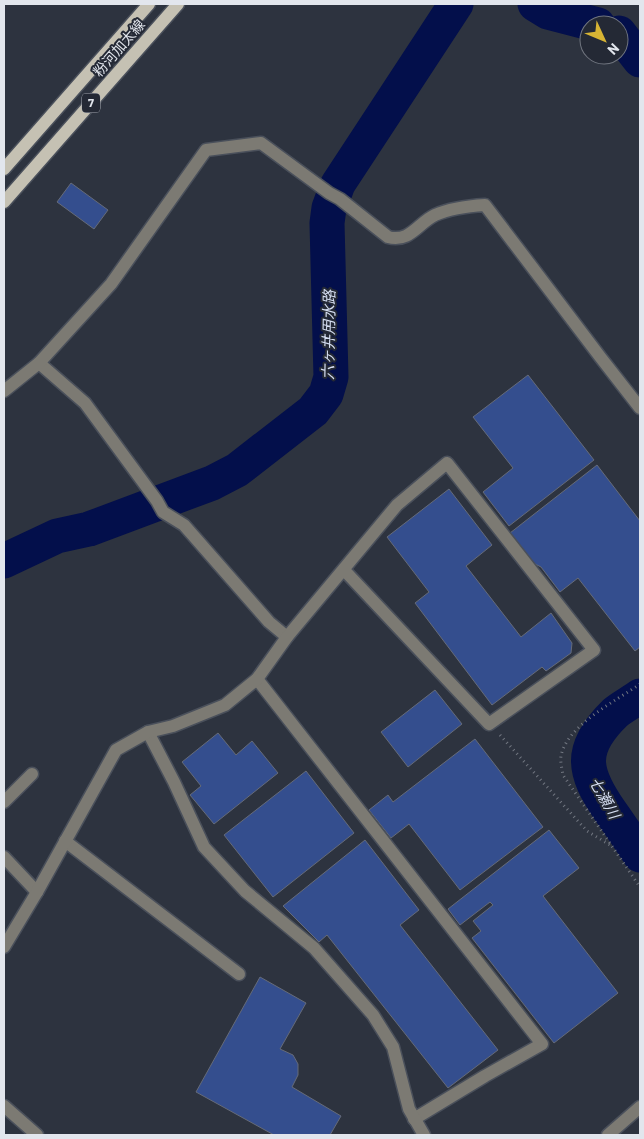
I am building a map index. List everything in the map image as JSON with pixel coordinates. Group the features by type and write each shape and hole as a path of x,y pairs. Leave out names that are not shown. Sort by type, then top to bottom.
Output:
{"main road":[{"name":"粉河加太線","path":"4,169 149,4"},
{"name":"粉河加太線","path":"4,202 178,4"}],"street":[{"path":"4,391 38,363 111,284 206,150 261,143 388,237 397,240 406,236 435,215 464,206 485,205 640,408"},
{"path":"38,363 85,403 160,507 184,525 272,624 287,637"},
{"path":"4,947 37,892 116,750 148,732 173,726 225,705 257,679 287,637 396,505 447,463 594,650 489,724 344,570"},
{"path":"257,679 542,1044 414,1119"},
{"path":"148,732 204,847 245,891 314,948 373,1015 393,1047 409,1109 424,1135"},
{"path":"4,802 32,774"},
{"path":"65,841 239,974"},
{"path":"4,857 37,892"},
{"path":"4,1106 37,1135"},
{"path":"608,1135 640,1107"}],"path":[{"path":"640,684 580,725 568,740 560,756 563,775 640,887"},
{"path":"489,724 587,831 612,847"}],"building":[{"path":"71,183 108,210 94,229 57,202"},
{"path":"528,375 594,460 509,526 483,492 513,468 473,417"},
{"path":"597,465 640,521 640,647 635,651 578,578 560,592 541,567 533,563 510,533"},
{"path":"449,489 492,545 466,566 521,637 551,613 572,643 571,653 546,671 542,667 492,705 415,603 429,592 387,537"},
{"path":"435,690 462,724 408,767 381,732"},
{"path":"218,733 236,755 252,741 278,773 214,824 190,795 201,786 182,762"},
{"path":"475,739 543,827 460,890 409,824 391,838 369,810 388,795 393,802"},
{"path":"306,771 354,833 273,897 224,835"},
{"path":"549,830 579,868 543,896 618,993 554,1043 472,938 481,931 473,921 493,905 490,902 460,925 448,909"},
{"path":"365,840 419,910 400,925 498,1050 448,1088 327,935 319,942 283,906"},
{"path":"260,977 306,1003 280,1049 293,1055 298,1064 298,1075 292,1087 341,1116 330,1135 274,1135 196,1092"}],"waterway":[{"name":"六ヶ井用水路","path":"4,561 57,536 89,529 212,483 237,470 313,411 326,394 331,377 327,223 329,208 338,184 456,4"},
{"name":"七瀬川","path":"535,4 548,12 579,20"},
{"name":"七瀬川","path":"629,46 640,60"},
{"name":"七瀬川","path":"640,696 615,713 603,726 595,738 588,761 594,784 601,797 640,855"}]}
